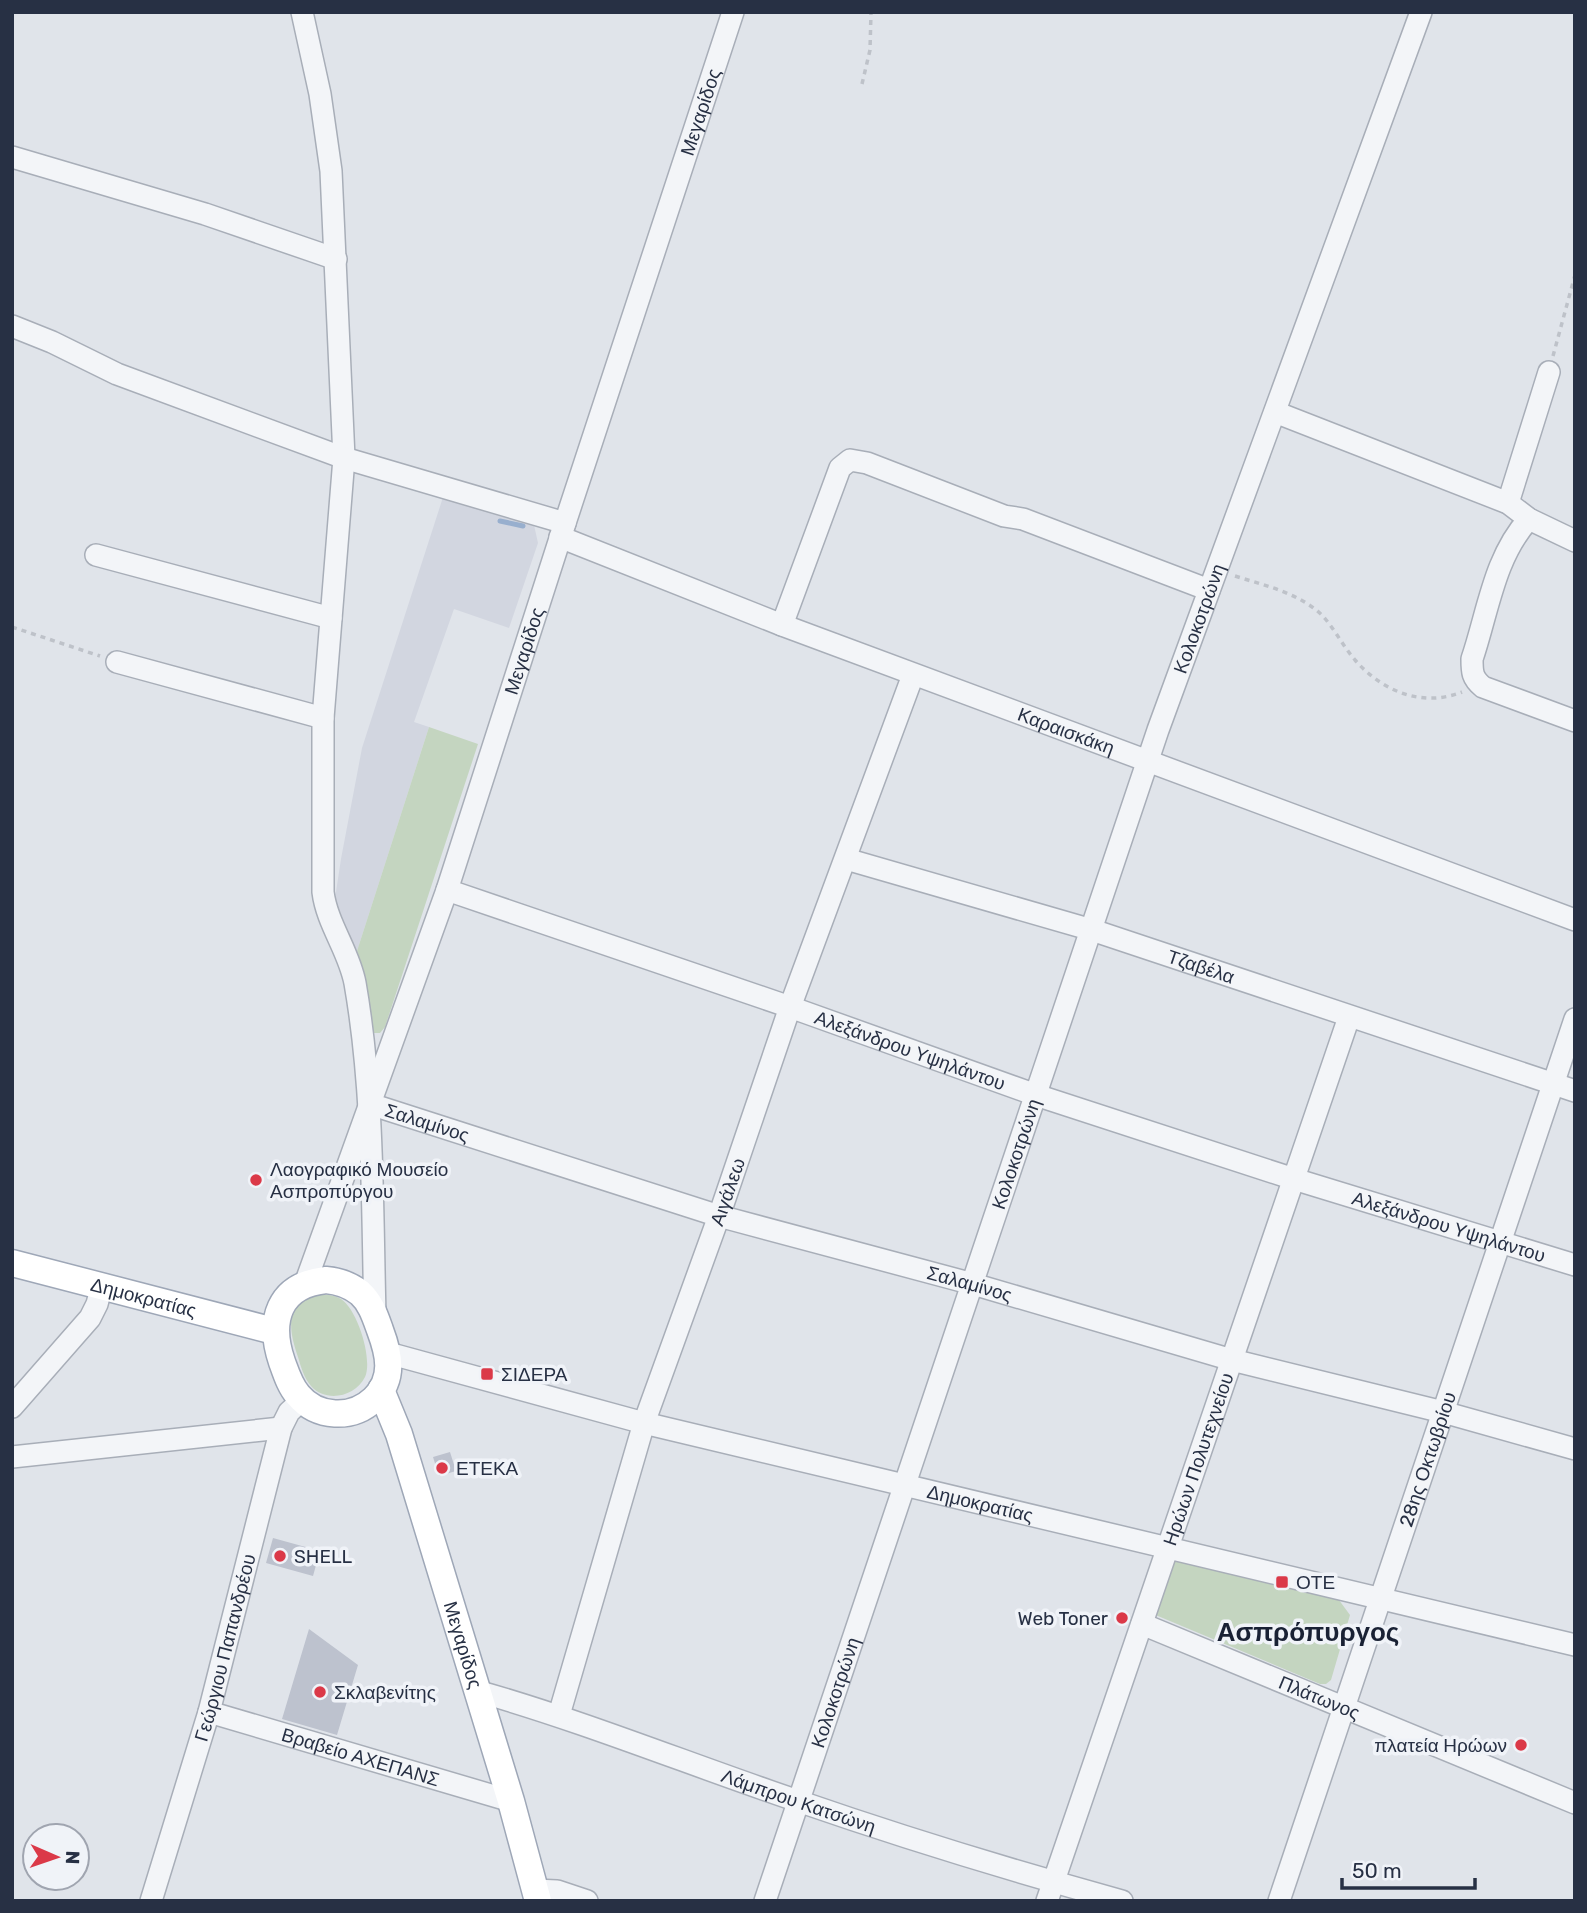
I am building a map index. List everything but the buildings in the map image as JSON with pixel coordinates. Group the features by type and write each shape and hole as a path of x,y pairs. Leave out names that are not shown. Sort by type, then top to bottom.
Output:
{"main road":[{"name":"Δημοκρατίας","path":"12,1263 274,1331"},
{"path":"326,1280 344,1283 361,1294 375,1315 388,1353 388,1371 381,1390 366,1405 341,1414 324,1412 302,1400 288,1379 277,1349 274,1331 279,1310 285,1300 305,1284 326,1280"},
{"name":"Μεγαρίδος","path":"381,1390 399,1434 512,1801 536,1896"}],"street":[{"path":"302,12 320,94 331,171 344,458 323,718 323,892 327,915 354,979 370,1104 375,1315"},
{"name":"Μεγαρίδος","path":"305,1284 447,890 562,530 733,12"},
{"name":"Κολοκοτρώνη","path":"765,1901 1158,730 1421,12"},
{"path":"12,158 205,214 336,259"},
{"name":"Καραισκάκη","path":"12,326 117,374 344,458 562,530 782,625 1575,920"},
{"path":"1508,503 1549,372"},
{"path":"1275,412 1508,503 1529,519 1575,541"},
{"path":"782,625 840,468 850,460 867,463 1004,516 1023,519 1213,580"},
{"path":"1529,519 1518,531 1503,560 1472,659 1472,674 1483,687 1575,721"},
{"path":"96,555 331,618"},
{"path":"117,662 323,718"},
{"name":"Αιγάλεω","path":"559,1715 644,1423 719,1216 790,1007 913,675"},
{"name":"Τζαβέλα","path":"846,859 1092,930 1575,1091"},
{"name":"Αλεξάνδρου Υψηλάντου","path":"447,890 790,1007 1036,1095 1294,1179 1575,1265"},
{"name":"Ηρώων Πολυτεχνείου","path":"1051,1891 1349,1017"},
{"name":"28ης Οκτωβρίου","path":"1279,1901 1575,1018"},
{"name":"Σαλαμίνος","path":"370,1104 719,1216 973,1284 1232,1360 1443,1412 1575,1449"},
{"path":"12,1407 90,1318 102,1285"},
{"name":"Δημοκρατίας","path":"388,1353 644,1423 1575,1645"},
{"name":"Γεώργιου Παπανδρέου","path":"151,1901 209,1712 281,1428 289,1412 302,1400"},
{"path":"12,1457 281,1428"},
{"name":"Πλάτωνος","path":"1142,1624 1575,1803"},
{"name":"Λάμπρου Κατσώνη","path":"477,1691 559,1715 1051,1891 1122,1901"},
{"name":"Βραβείο ΑΧΕΠΑΝΣ","path":"209,1712 512,1801"},
{"path":"536,1896 557,1891 587,1901"}],"path":[{"path":"862,85 870,50 871,12"},
{"path":"1549,372 1575,275"},
{"path":"1213,580 1293,594 1318,611 1356,661 1383,686 1406,695 1435,699 1469,688 1483,687"},
{"path":"12,627 117,662"}],"shaded area":[{"path":"445,491 534,525 538,543 509,628 454,609 414,722 429,727 357,951 334,905 362,748"}],"green space":[{"path":"429,727 478,744 385,1027 380,1033 374,1033 370,1028 365,974 357,951"},
{"path":"321,1294 341,1299 347,1305 358,1324 365,1348 365,1377 354,1389 340,1395 324,1395 306,1380 292,1336 295,1310 309,1298"},
{"path":"1165,1551 1336,1596 1350,1615 1331,1680 1320,1684 1146,1611"}],"waterway":[{"path":"500,521 523,526"}],"place":[{"name":"Λαογραφικό Μουσείο Ασπροπύργου","path":"256,1180"},
{"name":"ΣΙΔΕΡΑ","path":"487,1374"},
{"name":"ΕΤΕΚΑ","path":"442,1468"},
{"name":"SHELL","path":"280,1556"},
{"name":"ΟΤΕ","path":"1282,1582"},
{"name":"Web Toner","path":"1122,1618"},
{"name":"Σκλαβενίτης","path":"320,1692"},
{"name":"πλατεία Ηρώων","path":"1521,1745"}],"district":[{"name":"Ασπρόπυργος","path":"1308,1632"}]}
